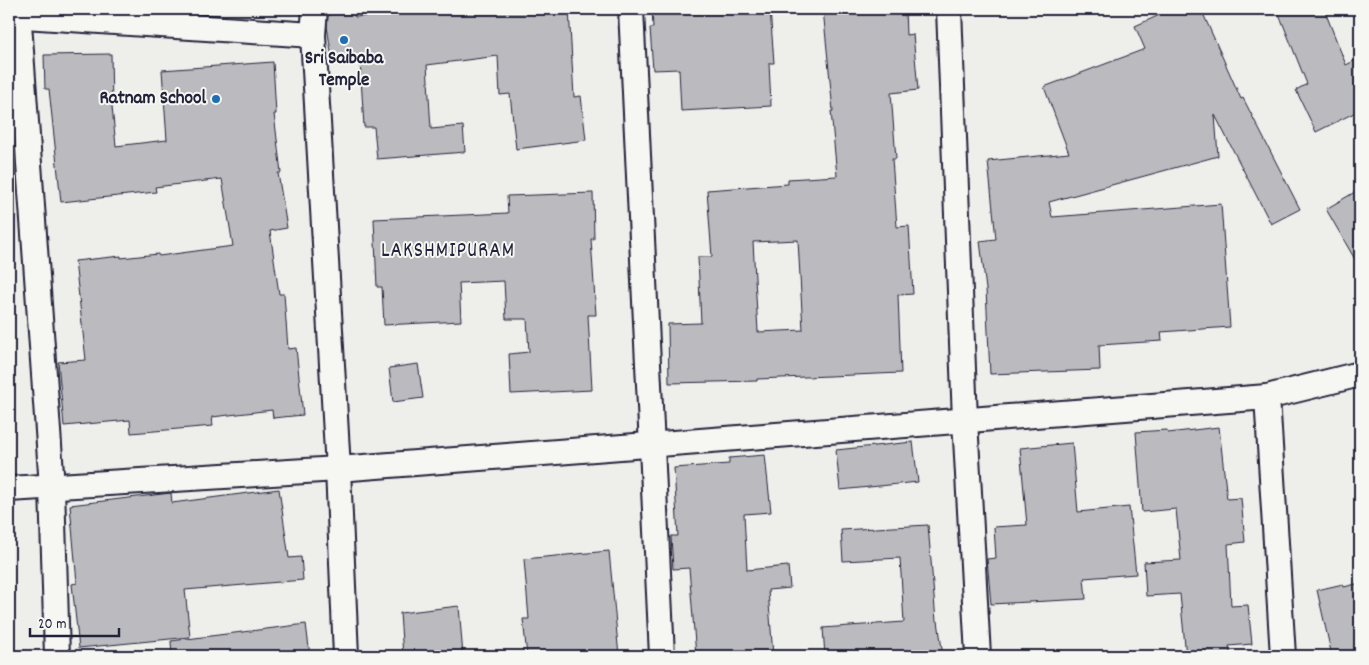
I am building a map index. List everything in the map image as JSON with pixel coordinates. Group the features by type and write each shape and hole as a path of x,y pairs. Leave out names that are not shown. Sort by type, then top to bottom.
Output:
{"street":[{"path":"315,9 313,35 338,469 346,656"},
{"path":"630,9 662,656"},
{"path":"949,9 965,420 978,656"},
{"path":"57,656 52,487 15,13 313,35"},
{"path":"9,489 338,469 1267,397 1360,374"},
{"path":"1267,397 1283,656"}],"building":[{"path":"436,9 569,9 574,97 581,96 586,140 516,149 510,94 500,95 498,56 427,65 431,129 463,126 465,152 377,159 374,127 364,127 360,61 333,65 327,26 328,15 354,12 355,17"},
{"path":"652,9 770,9 774,63 769,63 771,106 681,111 679,69 653,70 650,28 653,28"},
{"path":"823,9 905,9 906,35 913,34 918,90 891,93 896,159 892,159 897,227 909,226 913,294 898,295 901,373 757,379 757,381 669,383 668,324 701,323 698,257 712,257 707,190 788,184 788,179 837,176 831,111 833,111","holes":["798,240 803,330 758,332 753,242"]},
{"path":"1173,9 1201,9 1241,99 1243,98 1300,209 1271,224 1215,115 1218,156 1049,202 1052,217 1221,204 1230,327 1161,332 1162,341 1099,345 1100,370 990,374 986,289 980,241 996,239 988,161 1069,153 1044,87 1145,49 1135,26"},
{"path":"1277,9 1324,9 1346,65 1360,58 1360,110 1316,132 1296,90 1307,84"},
{"path":"111,54 112,107 116,146 167,140 162,70 273,62 276,114 274,114 281,173 278,173 287,228 270,231 279,294 284,294 288,349 296,348 303,415 273,418 272,410 212,417 213,426 131,433 130,420 64,426 58,362 86,360 75,261 121,256 121,258 158,254 159,256 233,246 222,179 155,187 156,192 61,202 49,89 45,89 44,55"},
{"path":"1360,189 1360,268 1326,209"},
{"path":"593,193 594,239 591,239 596,315 588,315 592,390 511,394 509,354 529,352 527,319 506,319 504,281 459,283 461,321 384,325 382,287 377,287 374,219 508,213 507,196"},
{"path":"418,364 423,398 393,402 389,368"},
{"path":"1219,427 1227,499 1241,498 1245,542 1228,544 1231,606 1248,605 1252,644 1229,646 1231,656 1186,656 1180,594 1146,596 1144,562 1181,560 1176,509 1142,512 1136,432 1167,430 1168,433"},
{"path":"913,442 918,482 840,490 836,450"},
{"path":"1072,443 1078,512 1129,507 1136,574 1084,578 1086,599 991,604 987,559 996,558 994,527 1027,525 1020,448"},
{"path":"765,455 771,512 744,514 747,570 788,566 790,588 768,590 773,656 696,656 689,568 673,569 671,536 678,536 674,468 729,464 729,458"},
{"path":"279,489 289,558 301,557 303,580 185,590 190,637 79,648 72,584 77,583 70,505 171,493 172,503"},
{"path":"928,525 936,621 938,621 943,656 914,656 914,654 825,656 823,628 904,622 900,558 843,561 841,530"},
{"path":"609,551 619,656 527,656 523,619 529,619 524,559"},
{"path":"1360,583 1360,656 1332,656 1317,590 1343,584 1344,587"},
{"path":"459,606 463,656 403,656 400,613"},
{"path":"306,624 310,656 172,656 171,641"}],"place":[{"name":"Sri Saibaba Temple","path":"344,40"},
{"name":"Ratnam School","path":"216,99"}],"district":[{"name":"LAKSHMIPURAM","path":"448,252"}]}
